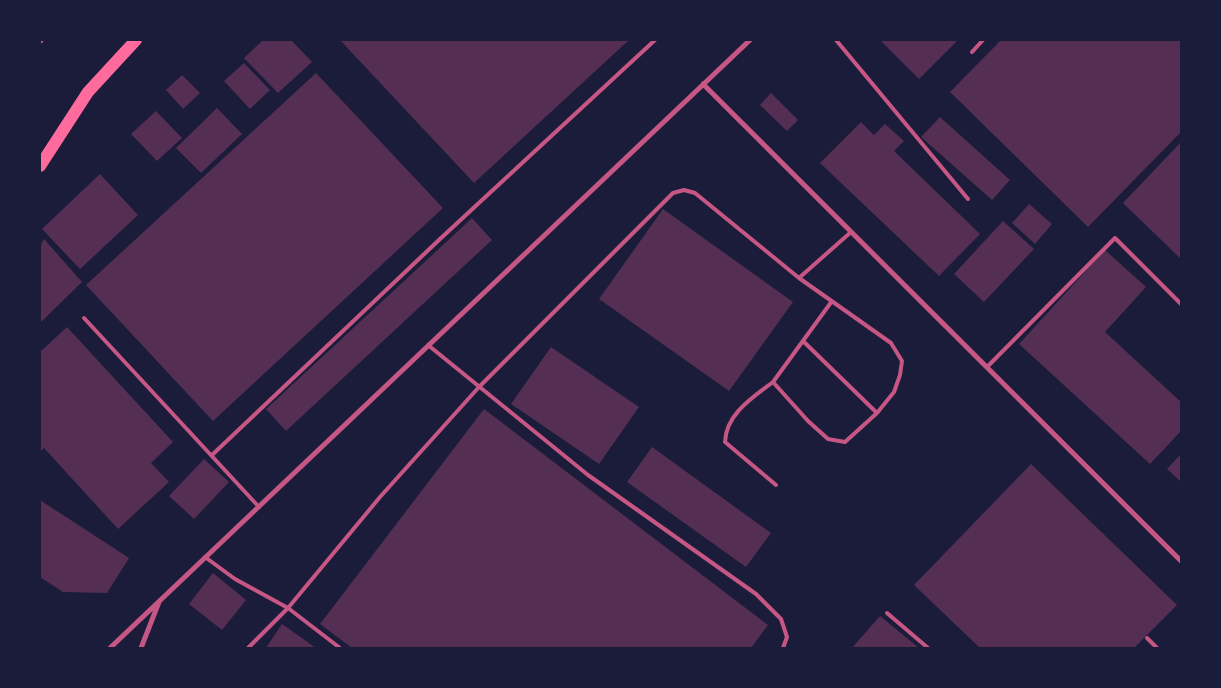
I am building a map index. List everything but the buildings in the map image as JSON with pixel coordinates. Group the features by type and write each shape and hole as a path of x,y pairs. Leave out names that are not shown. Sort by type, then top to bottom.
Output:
{"main road":[{"path":"40,166 88,92 136,40"}],"street":[{"path":"110,648 750,40"},
{"path":"703,84 1181,561"},
{"path":"141,648 160,600"}],"lane":[{"path":"212,455 655,40"},
{"path":"836,40 968,199"},
{"path":"972,52 983,40"},
{"path":"248,648 288,608 380,497 479,387 674,193 684,190 696,193 799,278 891,343 902,361 900,375 894,392 877,412 845,442 828,439 808,421 773,382"},
{"path":"799,278 851,232"},
{"path":"987,367 1115,238 1181,304"},
{"path":"776,485 725,442 726,433 731,421 744,404 773,382 832,301"},
{"path":"84,318 258,507"},
{"path":"803,341 877,412"},
{"path":"428,345 588,475 756,594 781,619 787,637 783,648"},
{"path":"205,558 235,579 288,608 340,648"},
{"path":"887,613 928,648"},
{"path":"1147,638 1157,648"}]}
